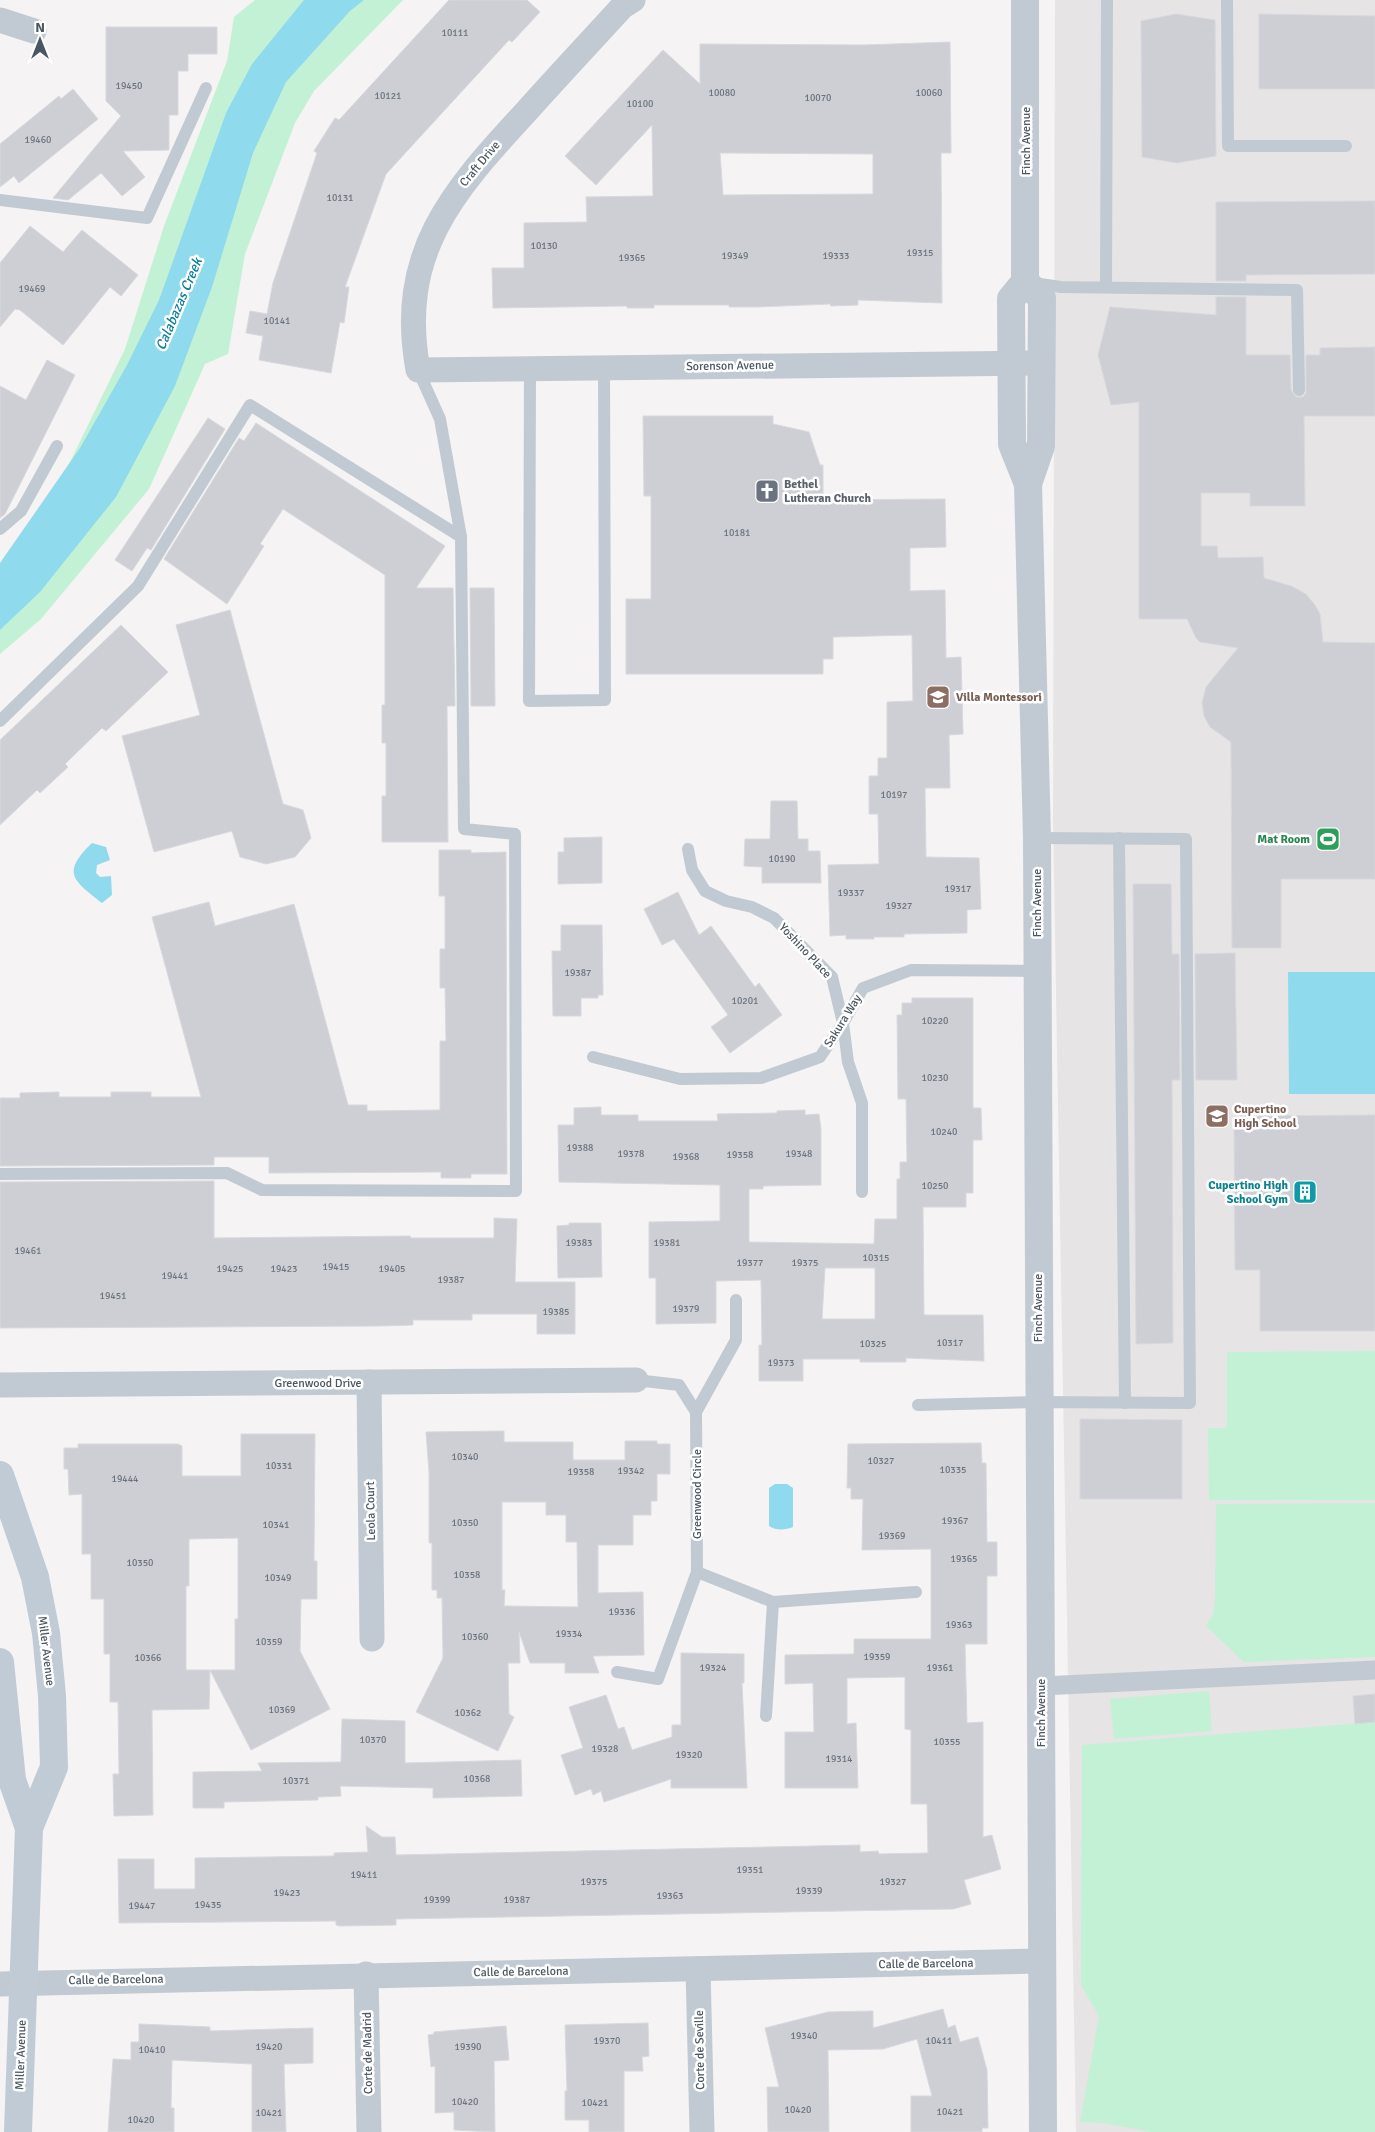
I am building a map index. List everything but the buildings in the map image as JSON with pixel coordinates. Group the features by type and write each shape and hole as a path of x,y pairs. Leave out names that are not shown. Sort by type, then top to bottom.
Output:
{"main road":[{"name":"Miller Avenue","path":"0,1475 35,1576 46,1633 52,1696 54,1767 29,1828 12,1983 18,2132"},
{"name":"Miller Avenue","path":"0,1662 12,1780 29,1828"}],"street":[{"name":"Finch Avenue","path":"1025,0 1026,282 1011,299 1012,444 1028,484"},
{"name":"Craft Drive","path":"418,370 413,341 413,303 422,259 440,219 461,186 489,152 624,2"},
{"path":"0,20 34,31"},
{"name":"Finch Avenue","path":"1026,282 1042,298 1041,446 1028,484 1037,838 1038,1402 1043,2132"},
{"name":"Sorenson Avenue","path":"418,370 1041,363"},
{"name":"Greenwood Drive","path":"0,1385 636,1380"},
{"name":"Leola Court","path":"369,1382 372,1639"},
{"path":"1041,1686 1375,1670"},
{"name":"Calle de Barcelona","path":"12,1983 1042,1961"},
{"name":"Corte de Seville","path":"698,1968 702,2132"},
{"name":"Corte de Madrid","path":"366,1974 369,2132"}],"lane":[{"path":"1106,287 1107,0"},
{"path":"1227,0 1228,146 1346,146"},
{"path":"0,200 147,218 206,88"},
{"path":"1026,282 1061,287 1297,290 1299,390"},
{"path":"530,368 529,701 605,700 604,368"},
{"path":"0,1174 227,1173 262,1190 516,1191 515,834 464,829 461,537 440,419 418,370"},
{"path":"0,721 138,586 250,405 461,537"},
{"path":"0,529 22,511 57,446"},
{"path":"918,1405 1038,1402 1190,1404 1186,839 1037,838"},
{"path":"1119,838 1125,1403"},
{"name":"Yoshino Place","path":"688,849 692,870 705,891 726,901 752,907 774,918 832,977 843,1023 848,1062 862,1103 862,1192"},
{"name":"Sakura Way","path":"593,1056 680,1079 761,1078 820,1056 843,1023 863,988 911,970 1037,971"},
{"path":"636,1380 679,1385 696,1412 736,1340 736,1300"},
{"name":"Greenwood Circle","path":"696,1412 697,1572"},
{"path":"617,1672 658,1679 697,1572 772,1602 916,1592"},
{"path":"766,1716 772,1602"}],"shaded area":[{"name":"Cupertino High School","path":"1055,0 1375,0 1375,2132 1076,2132 1053,820"}],"green space":[{"path":"255,0 403,0 314,91 295,123 245,254 228,354 205,364 149,489 41,619 0,654 0,565 33,538 125,349 164,226 227,61 234,17"},
{"path":"1375,1351 1375,1500 1209,1500 1208,1428 1227,1428 1227,1352"},
{"path":"1375,1503 1375,1657 1244,1662 1206,1626 1213,1614 1215,1601 1216,1504"},
{"path":"1209,1691 1212,1731 1114,1739 1110,1699"},
{"path":"1375,1722 1375,2132 1152,2132 1103,2123 1080,2122 1099,2016 1081,1985 1082,1745"}],"water":[{"name":"Calabazas Creek","path":"304,0 364,0 350,11 286,82 253,153 212,287 175,386 116,497 40,592 0,630 0,563 80,448 127,365 159,300 226,113 252,64"},
{"path":"92,843 106,847 110,860 97,865 96,873 100,877 111,876 112,895 102,903 84,888 74,876 76,862"},
{"path":"1288,972 1375,972 1375,1094 1289,1094"},
{"path":"775,1484 787,1484 793,1488 793,1527 781,1530 769,1526 769,1488"}],"place":[{"name":"Bethel Lutheran Church","path":"767,491"},
{"name":"Villa Montessori","path":"938,697"},
{"name":"Mat Room","path":"1328,839"},
{"name":"Cupertino High School","path":"1217,1116"},
{"name":"Cupertino High School Gym","path":"1305,1192"}]}
